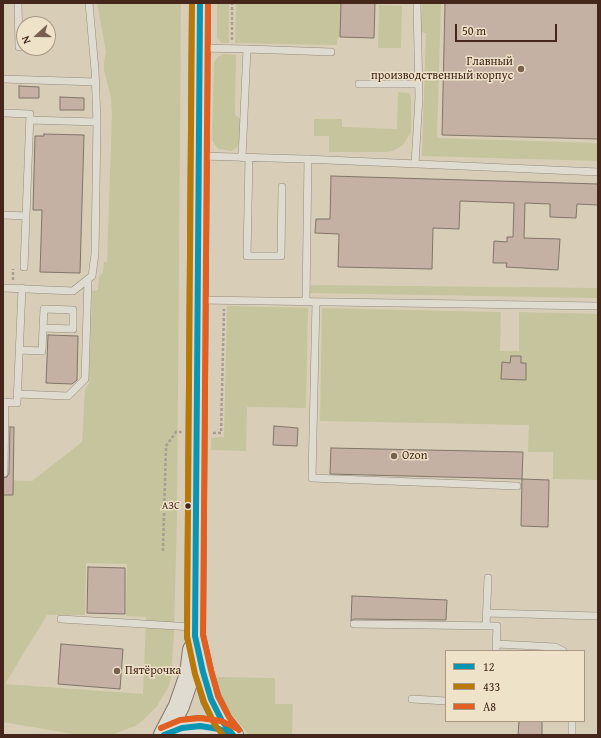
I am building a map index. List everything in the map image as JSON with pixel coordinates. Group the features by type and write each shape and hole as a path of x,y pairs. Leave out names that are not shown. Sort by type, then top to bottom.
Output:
{"main road":[{"path":"164,735 179,706 190,674 195,632 200,3"},
{"path":"195,632 203,672 211,699 222,721 233,735"},
{"path":"164,735 182,728 200,726 219,729 233,735"}],"lane":[{"path":"18,3 18,16"},
{"path":"3,288 73,291 92,276 95,254 97,122 96,82 89,3"},
{"path":"415,164 418,97 417,3"},
{"path":"199,48 332,52"},
{"path":"248,50 245,158 247,256 281,256 282,187"},
{"path":"3,79 96,82"},
{"path":"359,84 417,84"},
{"path":"3,113 30,114 24,267"},
{"path":"30,120 97,122"},
{"path":"198,156 598,172"},
{"path":"306,301 308,160"},
{"path":"3,215 26,216"},
{"path":"17,394 68,396 85,379 88,279"},
{"path":"4,473 4,402 17,403 22,288"},
{"path":"197,300 598,306"},
{"path":"316,302 312,478 517,486"},
{"path":"19,350 42,351 43,328 44,308 73,310 72,329 43,328"},
{"path":"486,626 488,578"},
{"path":"486,613 598,616"},
{"path":"61,619 195,632"},
{"path":"354,624 497,626 497,648 555,647 561,650"},
{"path":"412,699 445,701"},
{"path":"572,722 572,735"}],"path":[{"path":"232,3 232,49"}],"green space":[{"path":"97,3 181,3 177,512 174,633 171,677 168,688 157,706 135,726 111,735 79,735 3,722 3,480 32,481 82,442 85,389 89,384 92,291 98,290 99,277 103,272 104,262 107,262 112,115 111,98 104,70 106,52","holes":["86,563 127,564 126,616 146,617 143,694 5,684 47,615 85,615"]},
{"path":"217,3 229,3 229,43 222,43 217,38"},
{"path":"236,3 341,3 340,37 337,38 337,45 235,43"},
{"path":"422,3 441,3 437,138 598,143 598,161 422,156 426,33 421,32"},
{"path":"379,5 402,6 401,48 378,48"},
{"path":"223,54 236,55 235,114 240,119 240,141 237,147 231,151 219,149 212,140 214,62"},
{"path":"398,92 409,93 411,96 411,132 403,145 393,151 329,152 329,136 314,136 314,119 342,119 342,127 397,129"},
{"path":"311,285 598,288 598,298 310,293"},
{"path":"227,306 308,308 306,408 247,407 246,451 211,450 211,438 224,437"},
{"path":"322,308 501,312 500,351 519,351 519,312 598,314 598,480 553,479 553,452 528,452 529,425 320,421"},
{"path":"217,677 275,678 275,704 293,704 292,735 249,735 217,697"}],"building":[{"path":"341,3 375,3 374,38 340,37"},
{"name":"Главный производственный корпус","path":"445,3 598,3 598,139 442,135"},
{"path":"19,86 39,87 39,98 19,98"},
{"path":"60,97 84,98 84,110 60,110"},
{"path":"44,134 84,135 80,273 40,272 42,210 33,210 35,136 44,136"},
{"path":"331,176 598,184 598,205 577,204 576,218 550,217 550,204 525,203 524,238 560,239 558,270 506,267 507,263 493,263 494,241 507,242 507,237 513,237 514,203 460,201 459,229 433,228 432,269 338,267 339,234 315,233 316,219 330,219"},
{"path":"48,335 78,336 77,380 72,384 46,383"},
{"path":"511,356 521,356 521,363 526,363 526,380 501,379 502,362 510,363"},
{"path":"274,426 298,428 297,446 273,445"},
{"path":"10,427 14,427 13,495 3,495 3,478 7,477 9,473"},
{"path":"331,448 523,452 522,479 330,474"},
{"path":"522,479 549,480 548,527 521,526"},
{"path":"88,567 125,568 125,614 87,613"},
{"path":"352,596 447,600 446,620 354,619 351,621"},
{"path":"61,644 123,649 120,689 58,684"},
{"path":"519,722 542,722 542,735 518,735"}],"transit line":[{"name":"433","path":"192,3 187,636 195,674 204,702 215,725 223,735"},
{"name":"12","path":"200,3 195,636 211,699 222,721 233,735"},
{"name":"А8","path":"208,3 203,635 218,696 229,717 239,730"},
{"name":"А8","path":"161,728 180,720 200,718 221,721 236,728"},
{"name":"12","path":"164,735 182,728 200,726 219,729 233,735"}],"place":[{"name":"Главный производственный корпус","path":"521,69"},
{"name":"Ozon","path":"394,456"},
{"name":"АЗС","path":"188,506"},
{"name":"Пятёрочка","path":"117,671"}]}
